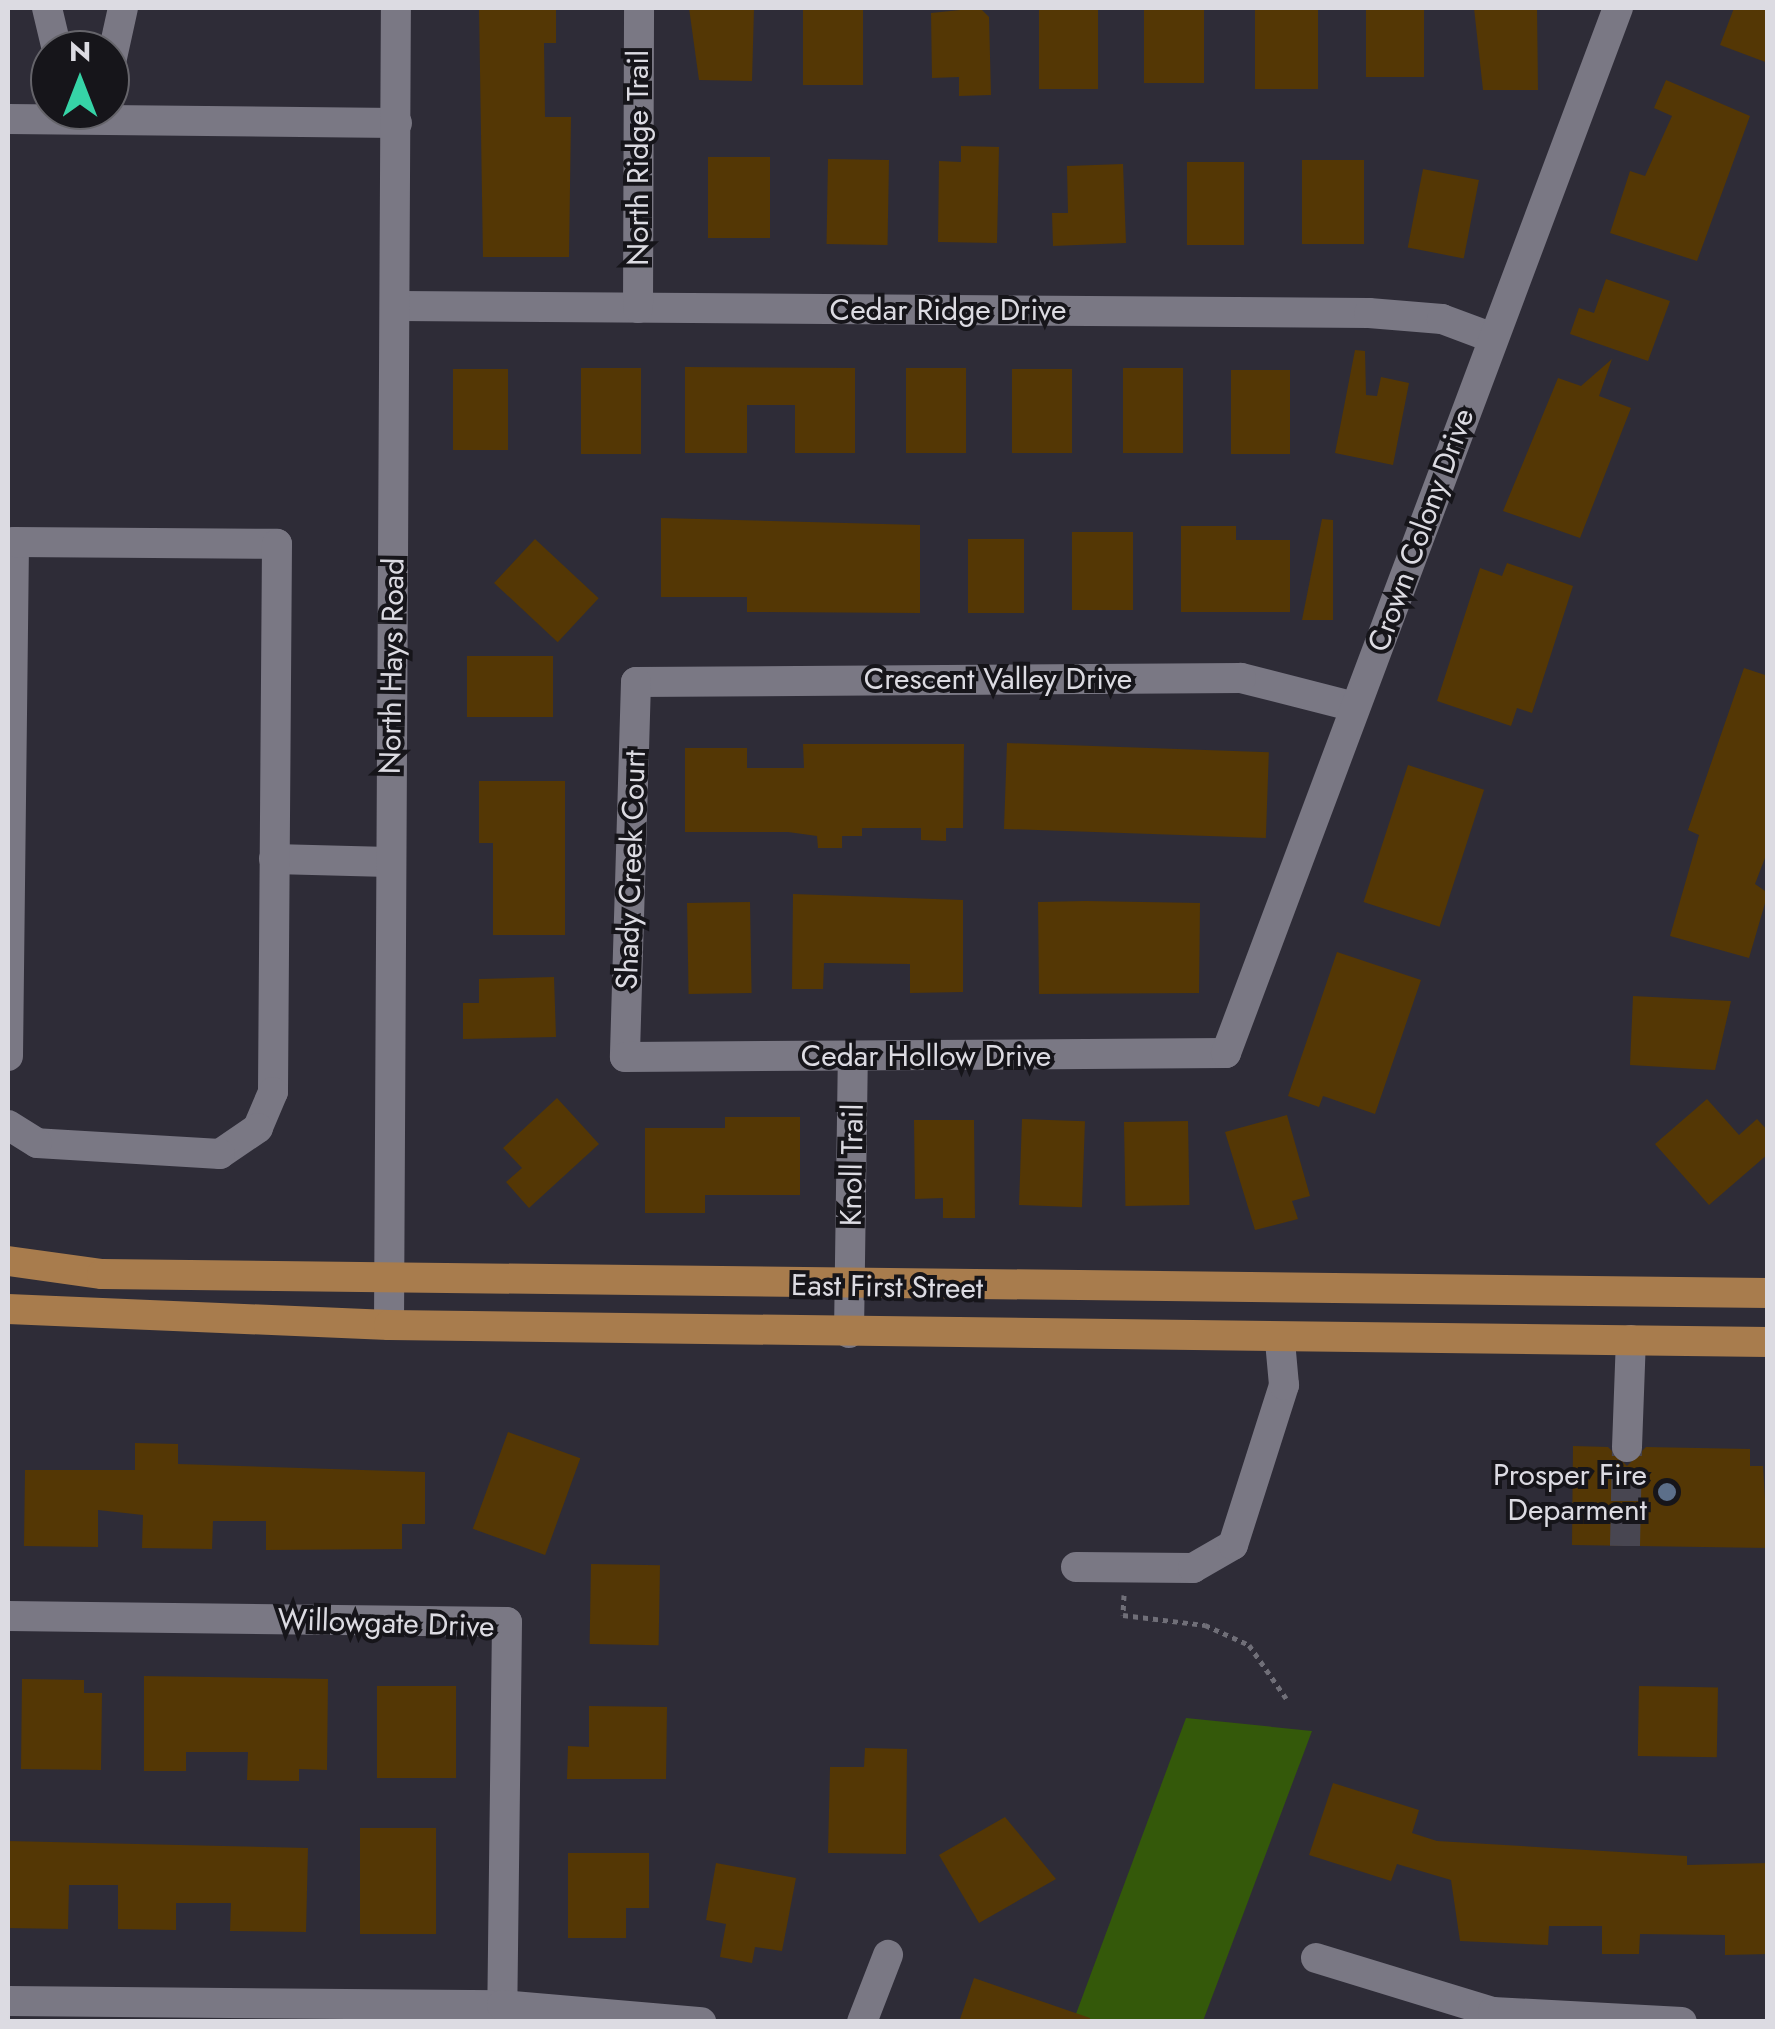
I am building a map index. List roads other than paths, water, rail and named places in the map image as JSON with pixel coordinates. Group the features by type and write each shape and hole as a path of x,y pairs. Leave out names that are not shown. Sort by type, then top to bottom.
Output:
{"main road":[{"name":"East First Street","path":"8,1261 102,1274 1279,1294 1768,1293"},
{"path":"1631,1293 1631,1340"},
{"path":"1279,1294 1280,1340"},
{"name":"East First Street","path":"8,1309 389,1325 1280,1340 1768,1342"}],"street":[{"name":"North Hays Road","path":"389,1325 389,862 399,306 396,8"},
{"name":"North Ridge Trail","path":"638,308 639,8"},
{"name":"Crown Colony Drive","path":"1226,1053 1618,8"},
{"path":"130,116 397,123"},
{"name":"Cedar Ridge Drive","path":"399,306 1369,312 1442,318 1493,338"},
{"path":"8,1056 14,542 276,544 274,1092 258,1128 220,1154 38,1143 8,1124"},
{"name":"Crescent Valley Drive","path":"636,682 1240,678 1356,707"},
{"name":"Shady Creek Court","path":"625,1058 636,682"},
{"path":"274,859 389,862"},
{"name":"Cedar Hollow Drive","path":"625,1058 1226,1053"},
{"name":"Knoll Trail","path":"848,1333 853,1056"},
{"path":"1076,1568 1193,1568 1234,1545 1284,1385 1280,1340"},
{"path":"1626,1447 1631,1340"},
{"name":"Willowgate Drive","path":"8,1616 508,1622 502,2005"},
{"path":"862,2022 888,1955"},
{"path":"1316,1958 1492,2012 1682,2022"},
{"path":"8,2000 502,2005 701,2022"}],"tunnel":[{"path":"1625,1546 1627,1447"}],"place":[{"name":"Prosper Fire Deparment","path":"1667,1492"}]}
